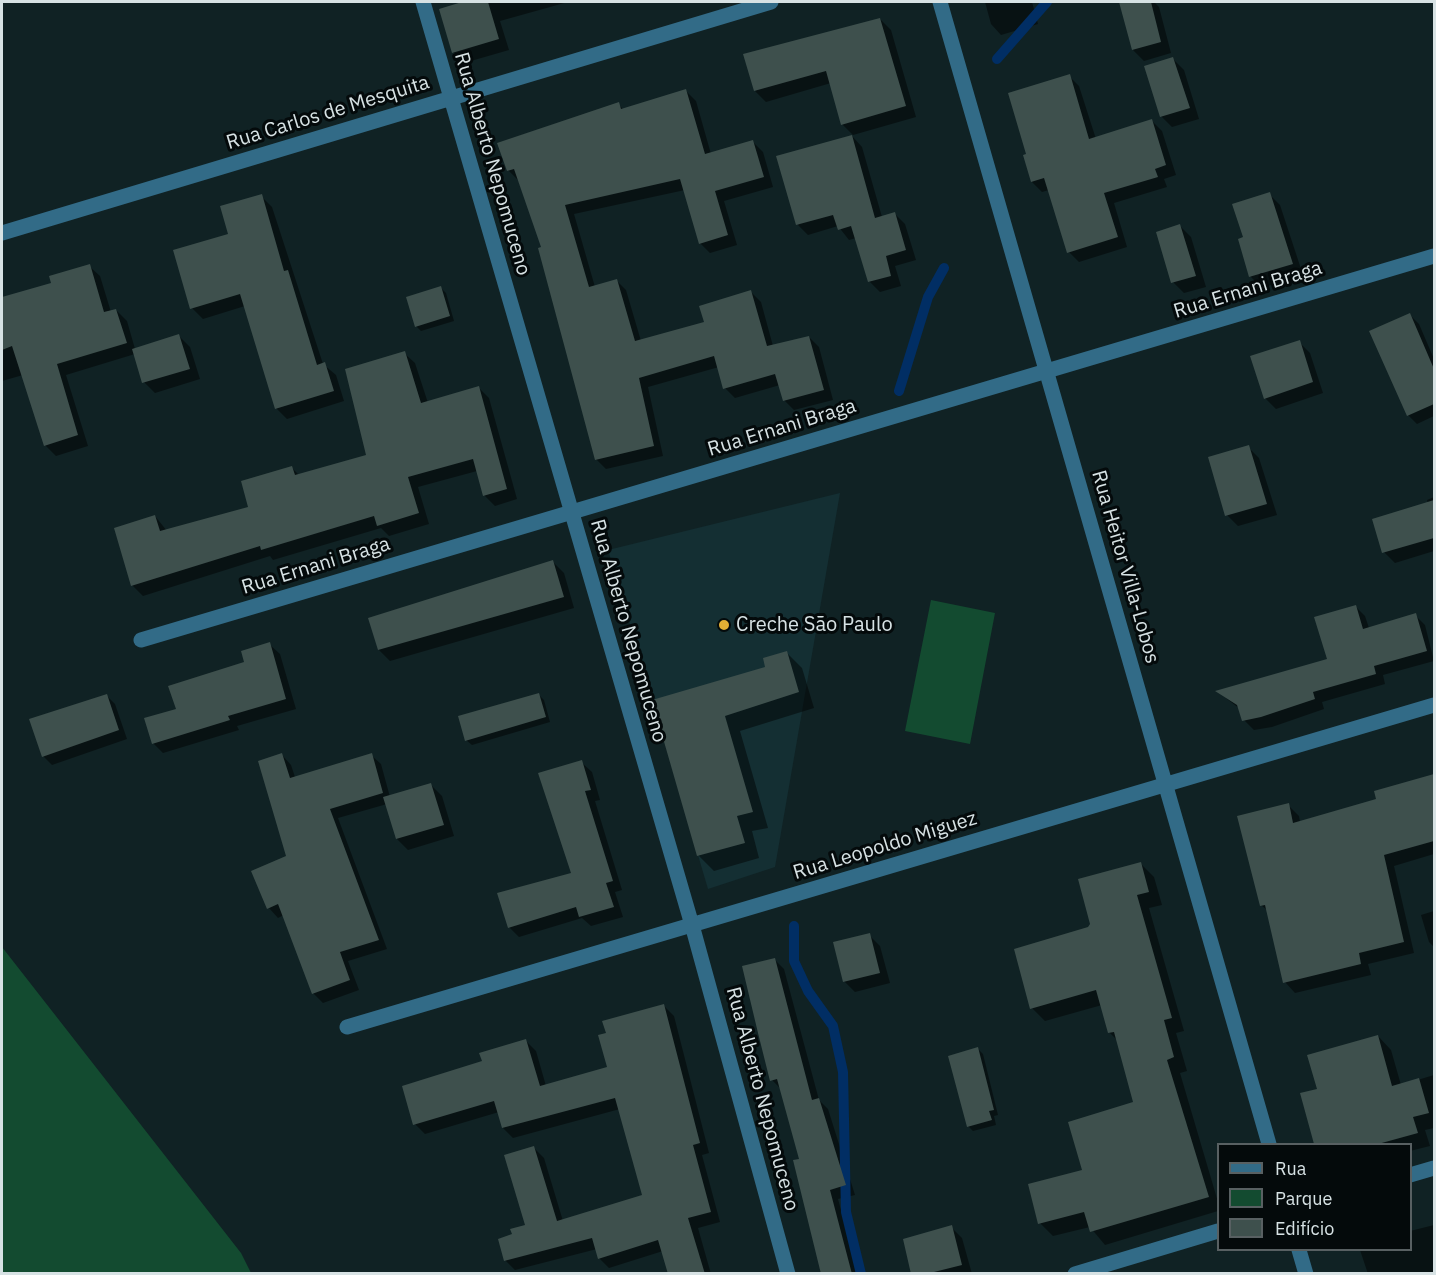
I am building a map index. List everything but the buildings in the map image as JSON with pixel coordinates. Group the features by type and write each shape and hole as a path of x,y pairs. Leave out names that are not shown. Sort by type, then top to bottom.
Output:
{"street":[{"name":"Rua Alberto Nepomuceno","path":"423,2 692,925 788,1274"},
{"name":"Rua Carlos de Mesquita","path":"2,233 771,2"},
{"name":"Rua Heitor Villa-Lobos","path":"940,2 1269,1143"},
{"name":"Rua Ernani Braga","path":"141,640 1434,256"},
{"name":"Rua Leopoldo Miguez","path":"347,1027 1434,705"},
{"path":"1412,1174 1434,1168"},
{"path":"1076,1274 1217,1231"},
{"path":"1299,1251 1306,1274"}],"shaded area":[{"name":"Creche São Paulo","path":"840,493 775,867 708,889 608,550"}],"green space":[{"path":"931,600 995,613 970,744 905,731"},
{"path":"2,947 241,1253 251,1273 2,1273"}],"waterway":[{"path":"997,59 1047,2"},
{"path":"899,391 928,297 944,268"},
{"path":"794,926 794,961 808,991 833,1026 843,1072 846,1212 861,1274"}],"place":[{"name":"Creche São Paulo","path":"724,625"}]}
